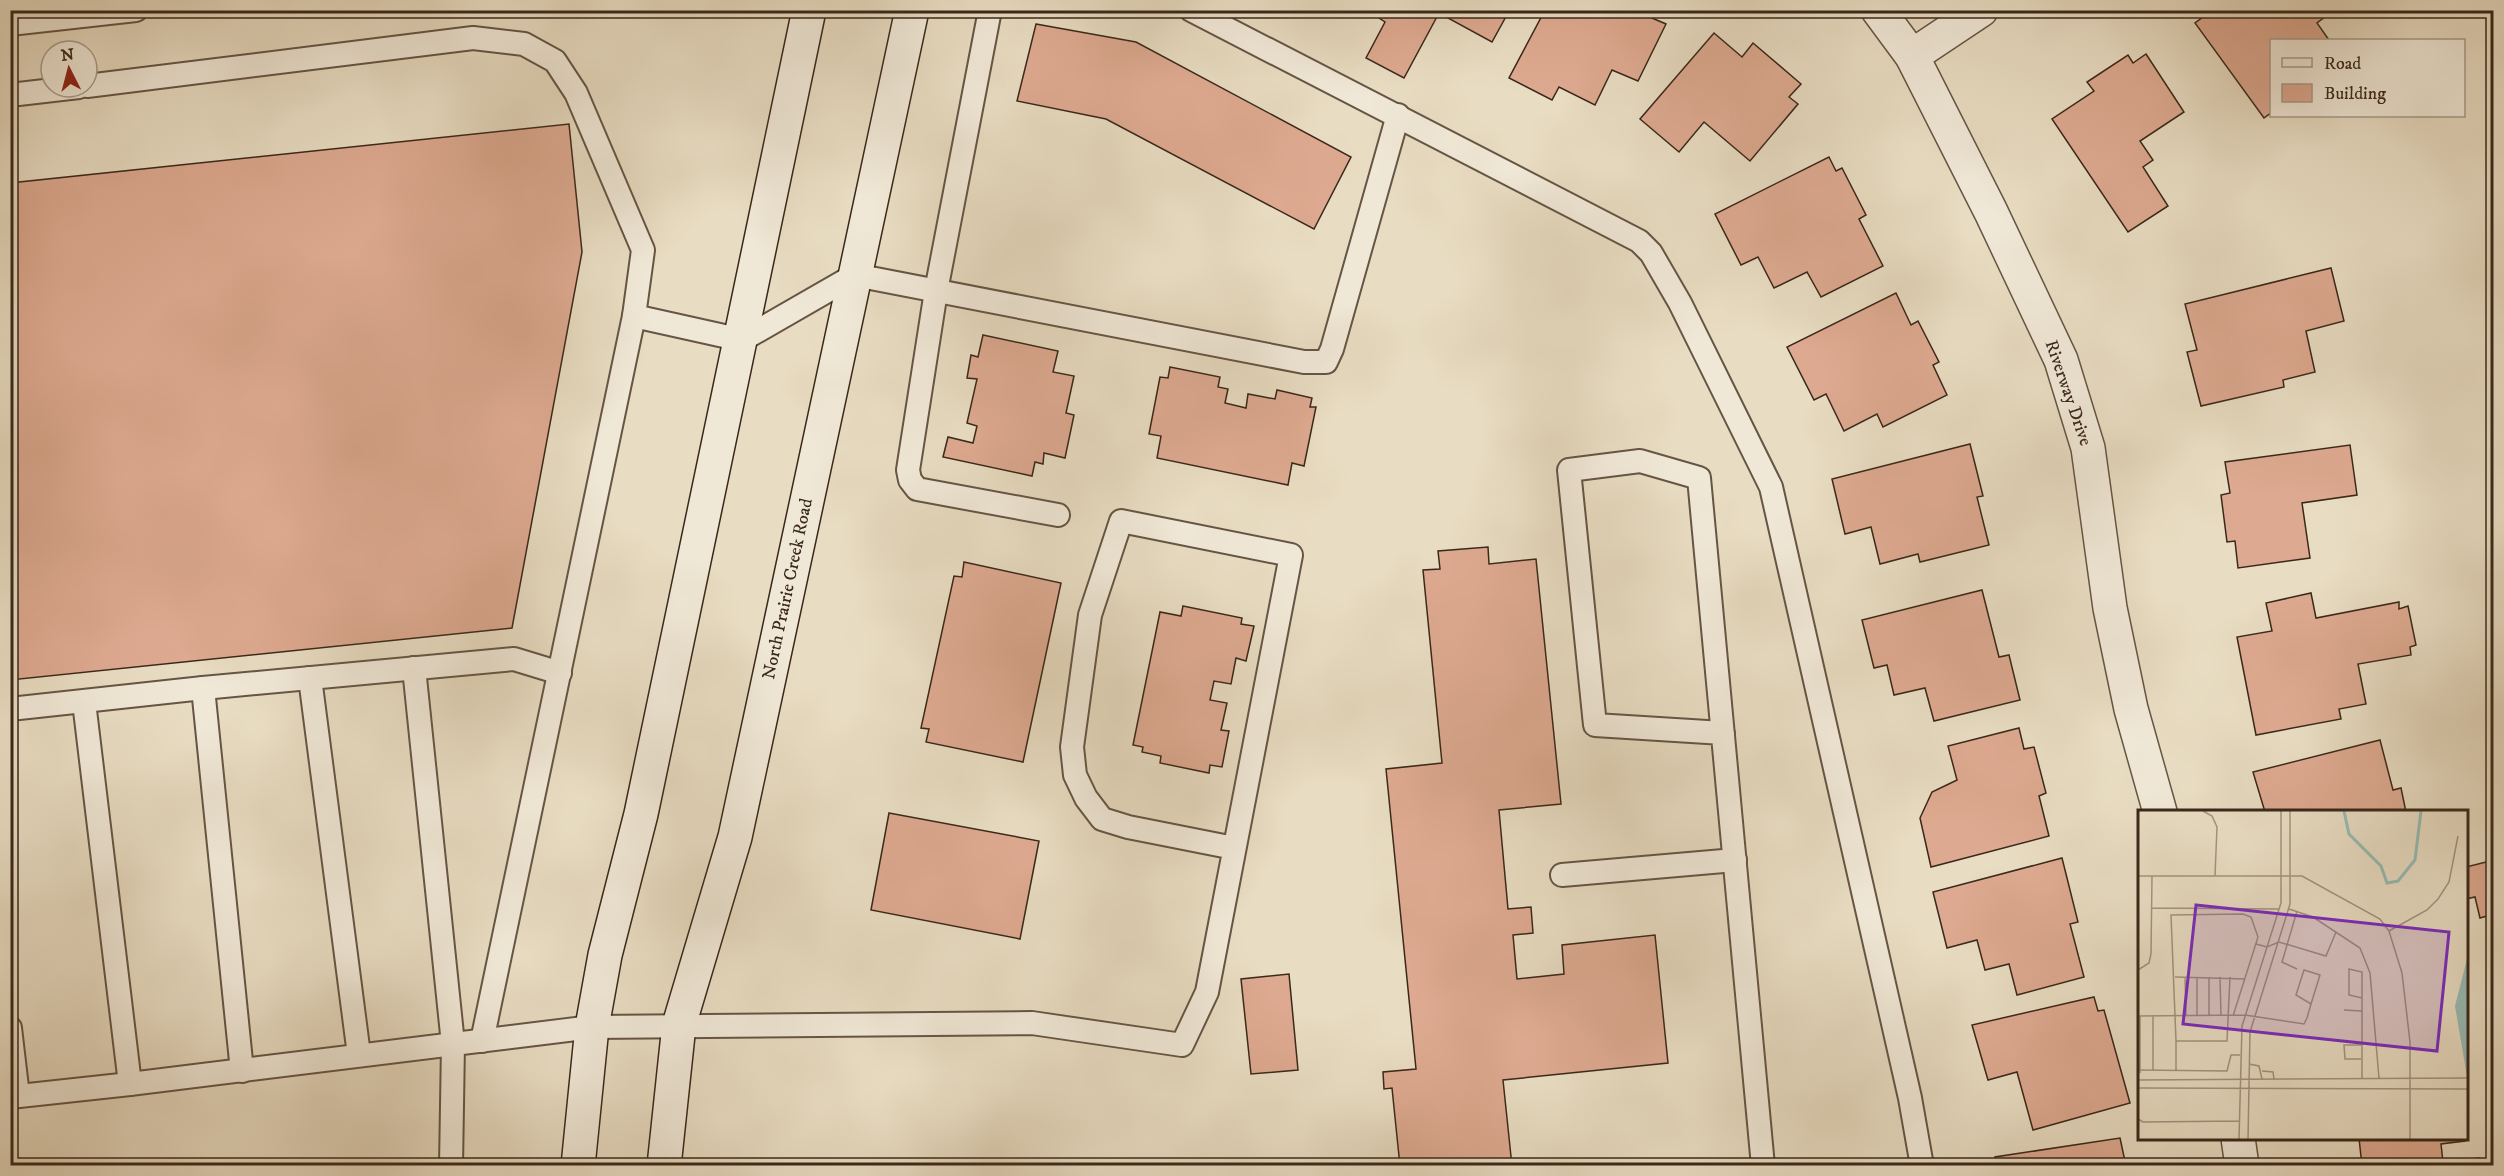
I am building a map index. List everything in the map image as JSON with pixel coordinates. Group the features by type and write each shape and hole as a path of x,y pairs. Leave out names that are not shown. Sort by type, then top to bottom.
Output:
{"main road":[{"path":"578,1166 592,1027 605,955 641,814 742,340 809,10"},
{"name":"North Prairie Creek Road","path":"664,1166 679,1025 735,837 912,10"},
{"name":"Riverway Drive","path":"1878,10 1912,56 1991,212 2061,360 2088,448 2110,608 2131,709 2159,810"},
{"path":"1912,56 1981,10"},
{"path":"2238,1140 2242,1166"}],"lane":[{"path":"10,24 136,10"},
{"path":"990,10 936,291 908,470 910,480 918,489 1058,515"},
{"path":"1191,10 1639,241 1651,253 1680,303 1771,487 1910,1098 1922,1166"},
{"path":"99,85 473,38 524,44 555,62 576,93 643,250 634,316 482,1041"},
{"path":"10,95 39,92"},
{"path":"634,316 742,340 855,275 1304,362 1326,362 1332,349 1398,115"},
{"path":"1723,733 1595,725 1569,471 1640,461 1699,478 1735,860 1763,1166"},
{"path":"10,1028 14,1096 242,1071 592,1027 1032,1023 1182,1046 1207,992 1291,555 1121,521 1090,615 1072,747 1075,775 1086,798 1102,819 1128,827 1234,848"},
{"path":"10,710 203,688 514,659 560,673"},
{"path":"414,669 453,1044 451,1166"},
{"path":"310,678 359,1055"},
{"path":"203,688 242,1071"},
{"path":"84,702 130,1084"},
{"path":"1562,875 1735,860"}],"building":[{"path":"1383,10 1518,10 1515,16 1508,13 1492,42 1439,13 1404,78 1366,58 1385,22 1379,18"},
{"path":"1545,10 1656,10 1652,18 1666,24 1638,81 1612,70 1595,105 1559,87 1552,100 1509,78"},
{"path":"2204,10 2334,10 2317,23 2328,39 2270,39 2270,114 2264,118 2195,23 2207,14"},
{"path":"1036,24 1136,42 1351,157 1314,229 1106,119 1017,101"},
{"path":"1714,33 1742,57 1753,43 1801,84 1789,97 1798,104 1750,161 1704,122 1679,152 1640,119"},
{"path":"2146,54 2184,112 2140,141 2153,160 2143,167 2168,206 2128,232 2052,119 2094,91 2087,82 2128,55 2133,63"},
{"path":"569,124 582,252 512,628 10,680 10,183"},
{"path":"1829,157 1836,171 1842,168 1866,215 1859,219 1883,266 1821,297 1807,272 1774,288 1758,257 1741,265 1715,214"},
{"path":"2331,268 2344,321 2306,331 2315,372 2283,380 2284,387 2201,406 2187,352 2197,350 2185,304"},
{"path":"1896,293 1911,325 1918,321 1939,362 1933,365 1947,395 1883,427 1877,414 1844,431 1826,394 1814,400 1787,347"},
{"path":"983,335 1058,351 1053,372 1074,376 1066,413 1074,415 1065,458 1044,453 1043,464 1035,462 1032,476 943,457 948,437 973,443 977,426 967,423 977,379 967,378 971,355 978,357"},
{"path":"1170,367 1220,377 1218,387 1228,389 1225,403 1246,408 1248,394 1275,399 1277,390 1312,398 1310,407 1316,407 1304,466 1292,463 1288,485 1157,458 1161,436 1149,434 1160,377 1168,378"},
{"path":"1970,444 1983,496 1977,497 1989,545 1920,562 1918,554 1880,564 1871,527 1845,534 1832,479"},
{"path":"2350,445 2357,495 2302,503 2310,558 2238,568 2235,541 2227,542 2221,495 2230,493 2225,462"},
{"path":"1488,547 1489,564 1536,559 1561,804 1499,810 1508,909 1531,907 1533,933 1513,935 1517,979 1564,974 1562,945 1655,935 1668,1063 1503,1080 1512,1166 1400,1166 1392,1088 1384,1089 1383,1072 1416,1069 1386,769 1442,763 1423,570 1440,569 1438,551"},
{"path":"964,562 1061,583 1023,762 926,742 929,729 921,728 954,576 962,577"},
{"path":"1982,590 1999,657 2009,655 2020,700 1934,721 1925,688 1894,695 1887,665 1874,668 1862,620"},
{"path":"2311,593 2316,618 2399,602 2399,609 2408,606 2416,645 2410,647 2411,655 2358,664 2366,704 2339,709 2341,719 2256,735 2237,637 2272,631 2266,603"},
{"path":"1183,606 1242,618 1241,624 1254,626 1246,661 1236,658 1231,684 1214,681 1210,700 1227,703 1221,730 1229,731 1222,767 1210,765 1209,773 1160,763 1161,756 1142,752 1143,747 1133,745 1160,612 1181,616"},
{"path":"2019,728 2024,749 2034,747 2046,793 2039,796 2049,836 1931,867 1920,818 1932,792 1957,780 1948,746"},
{"path":"2380,740 2393,790 2401,788 2406,810 2264,810 2253,772"},
{"path":"889,813 1039,841 1020,939 871,910"},
{"path":"2062,858 2078,922 2070,924 2084,977 2017,995 2009,964 1985,970 1977,940 1947,948 1933,892"},
{"path":"2494,860 2494,914 2480,918 2475,897 2468,899 2468,866"},
{"path":"1289,974 1298,1070 1251,1074 1241,979"},
{"path":"2094,997 2098,1011 2104,1010 2130,1103 2033,1130 2017,1072 1988,1080 1972,1025"},
{"path":"2120,1138 2126,1166 1996,1166 1995,1157"},
{"path":"2359,1140 2465,1140 2441,1144 2443,1162 2479,1158 2480,1166 2362,1166"}]}
